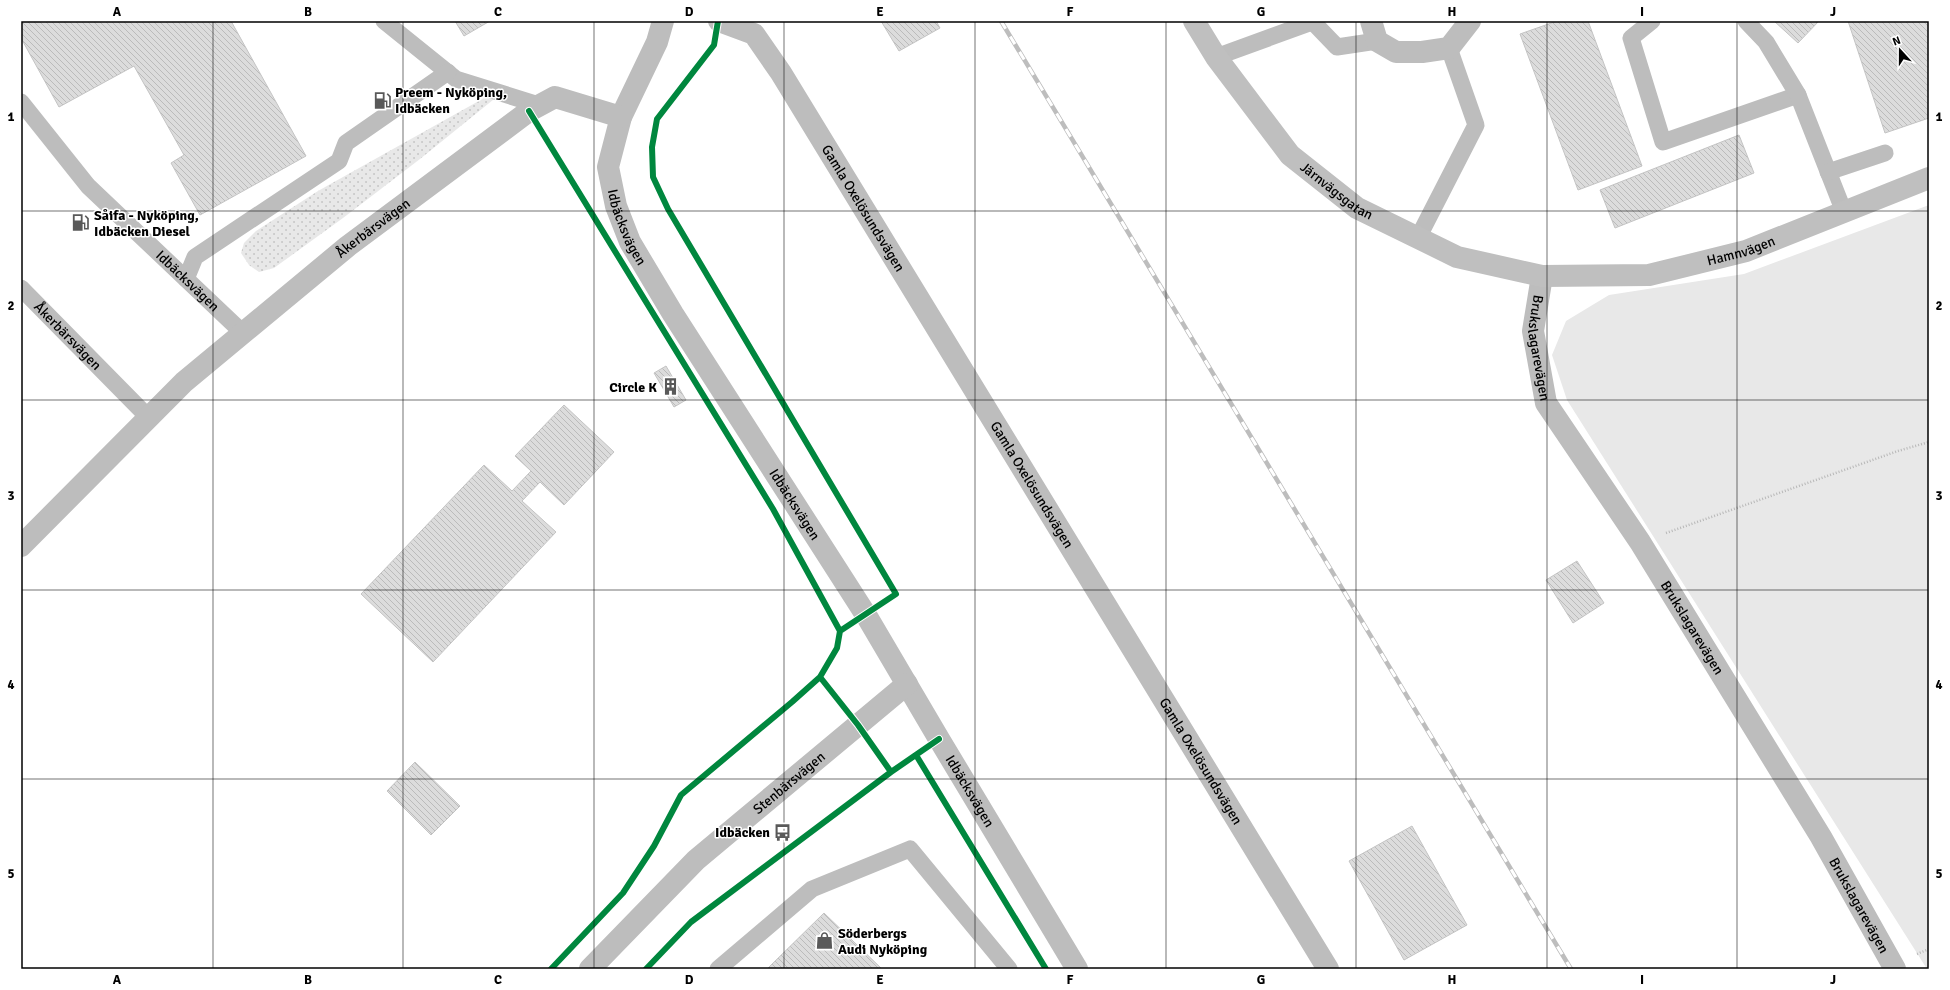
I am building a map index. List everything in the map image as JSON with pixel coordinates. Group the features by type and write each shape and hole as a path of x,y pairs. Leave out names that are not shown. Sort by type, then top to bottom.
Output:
{"main road":[{"name":"Järnvägsgatan","path":"1194,21 1216,57 1290,155 1357,208 1457,257 1542,276"},
{"name":"Hamnvägen","path":"1542,276 1649,275 1746,251 1929,178"}],"street":[{"name":"Idbäcksvägen","path":"663,21 657,42 621,117 608,167 616,206 630,242 673,314 866,615 1077,969"},
{"name":"Gamla Oxelösundsvägen","path":"719,21 754,34 781,73 1328,969"},
{"path":"1374,31 1396,52 1422,52 1449,48 1470,21"},
{"name":"Åkerbärsvägen","path":"21,546 184,382 348,246 529,111 555,97 621,117"},
{"name":"Brukslagarevägen","path":"1542,276 1533,332 1546,403 1640,542 1821,837 1894,969"},
{"name":"Stenbärsvägen","path":"590,969 696,860 907,684"}],"lane":[{"path":"384,21 456,79 539,105"},
{"path":"1652,21 1631,38 1664,142 1798,95"},
{"path":"1746,21 1766,42 1798,95 1844,212"},
{"path":"1216,57 1312,22 1337,47 1374,31"},
{"path":"1418,238 1476,125 1449,48"},
{"path":"186,279 195,257 339,161 346,143 448,72"},
{"name":"Idbäcksvägen","path":"21,102 88,186 243,333"},
{"path":"1828,172 1885,153"},
{"name":"Åkerbärsvägen","path":"21,288 148,418"},
{"path":"718,969 812,889 910,849 1009,969"}],"path":[{"path":"1640,542 1898,451 1929,442"}],"shaded area":[{"path":"502,88 504,91 420,159 343,218 274,268 259,272 249,265 241,253 244,243 256,231 318,191"},
{"path":"1929,205 1929,969 1927,969 1567,400 1552,355 1566,321 1609,295 1744,274"}],"building":[{"path":"21,21 231,21 306,156 200,215 171,163 184,155 134,66 59,107 21,38"},
{"path":"455,21 490,21 464,36"},
{"path":"881,21 936,21 940,28 899,51"},
{"path":"1557,21 1588,21 1642,166 1578,190 1520,34"},
{"path":"1774,21 1819,21 1798,43"},
{"path":"1848,21 1929,21 1929,118 1885,133"},
{"path":"1739,135 1754,173 1615,228 1600,190"},
{"name":"Circle K","path":"666,366 686,400 674,407 654,373"},
{"path":"564,405 614,452 564,505 540,482 522,501 556,532 433,662 361,594 484,465 512,491 531,471 515,456"},
{"path":"1577,561 1604,603 1573,623 1546,580"},
{"path":"415,762 460,806 431,835 387,791"},
{"path":"1412,826 1467,925 1404,960 1349,861"},
{"name":"Söderbergs Audi Nyköping","path":"824,913 882,969 767,969"}],"railway":[{"path":"1001,21 1571,969"}],"cycle path":[{"path":"718,21 714,45 657,119 652,147 653,177 668,209 896,594 840,631"},
{"path":"529,111 773,509 840,631 837,648 820,677 681,795 654,846 623,893 551,969"},
{"path":"820,677 858,725 891,772"},
{"path":"646,969 691,922 891,772 939,739"},
{"path":"916,755 1046,969"}],"place":[{"name":"Preem - Nyköping, Idbäcken","path":"382,100"},
{"name":"Såifa - Nyköping, Idbäcken Diesel","path":"81,223"},
{"name":"Circle K","path":"670,387"},
{"name":"Idbäcken","path":"783,832"},
{"name":"Söderbergs Audi Nyköping","path":"825,941"}]}
